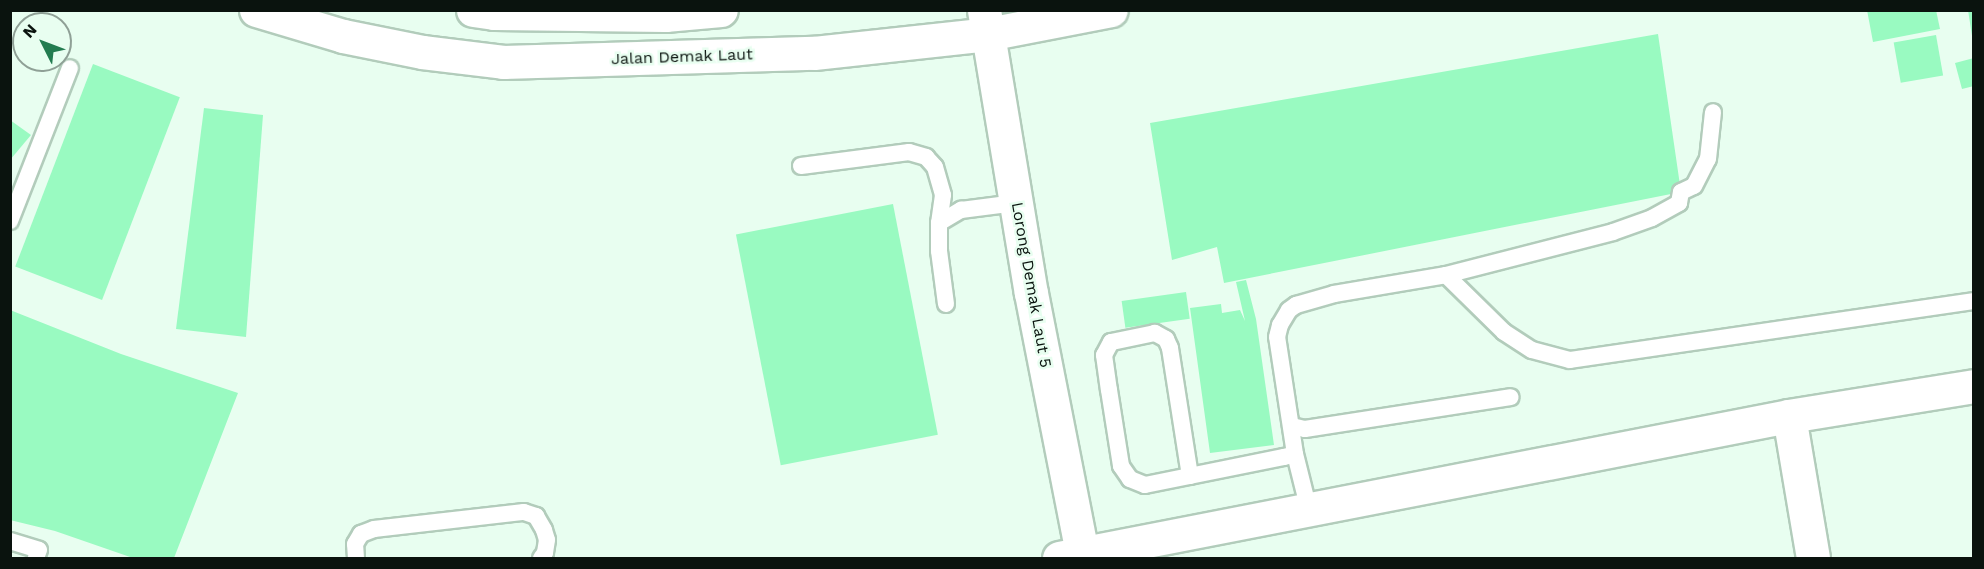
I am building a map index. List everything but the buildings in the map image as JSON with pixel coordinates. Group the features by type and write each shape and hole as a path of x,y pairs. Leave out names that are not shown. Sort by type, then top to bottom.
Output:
{"street":[{"name":"Jalan Demak Laut","path":"256,10 343,36 422,52 503,62 814,53 986,22 1111,10"},
{"path":"473,10 494,13 665,15 721,10"},
{"name":"Lorong Demak Laut 5","path":"986,22 1074,557"},
{"path":"1074,557 1403,489 1789,416 1974,386"},
{"path":"1789,416 1813,558"}],"lane":[{"path":"10,221 68,72"},
{"path":"1309,510 1294,453 1292,426 1277,337 1280,325 1290,310 1296,305 1334,294 1446,275 1613,232 1652,218 1679,203 1681,192 1694,186 1708,159 1713,112"},
{"path":"801,166 909,152 926,157 935,167 943,195 939,223 939,251 946,304"},
{"path":"939,223 961,210 1016,203"},
{"path":"1446,275 1504,332 1532,350 1570,360 1974,301"},
{"path":"1190,476 1170,348 1166,339 1155,333 1111,342 1104,355 1121,466 1125,474 1136,483 1145,485 1190,476 1294,453"},
{"path":"1292,426 1305,429 1511,397"},
{"path":"356,558 355,544 361,534 374,528 524,512 536,516 544,530 546,547 541,558"},
{"path":"10,541 39,550 36,558"}]}
